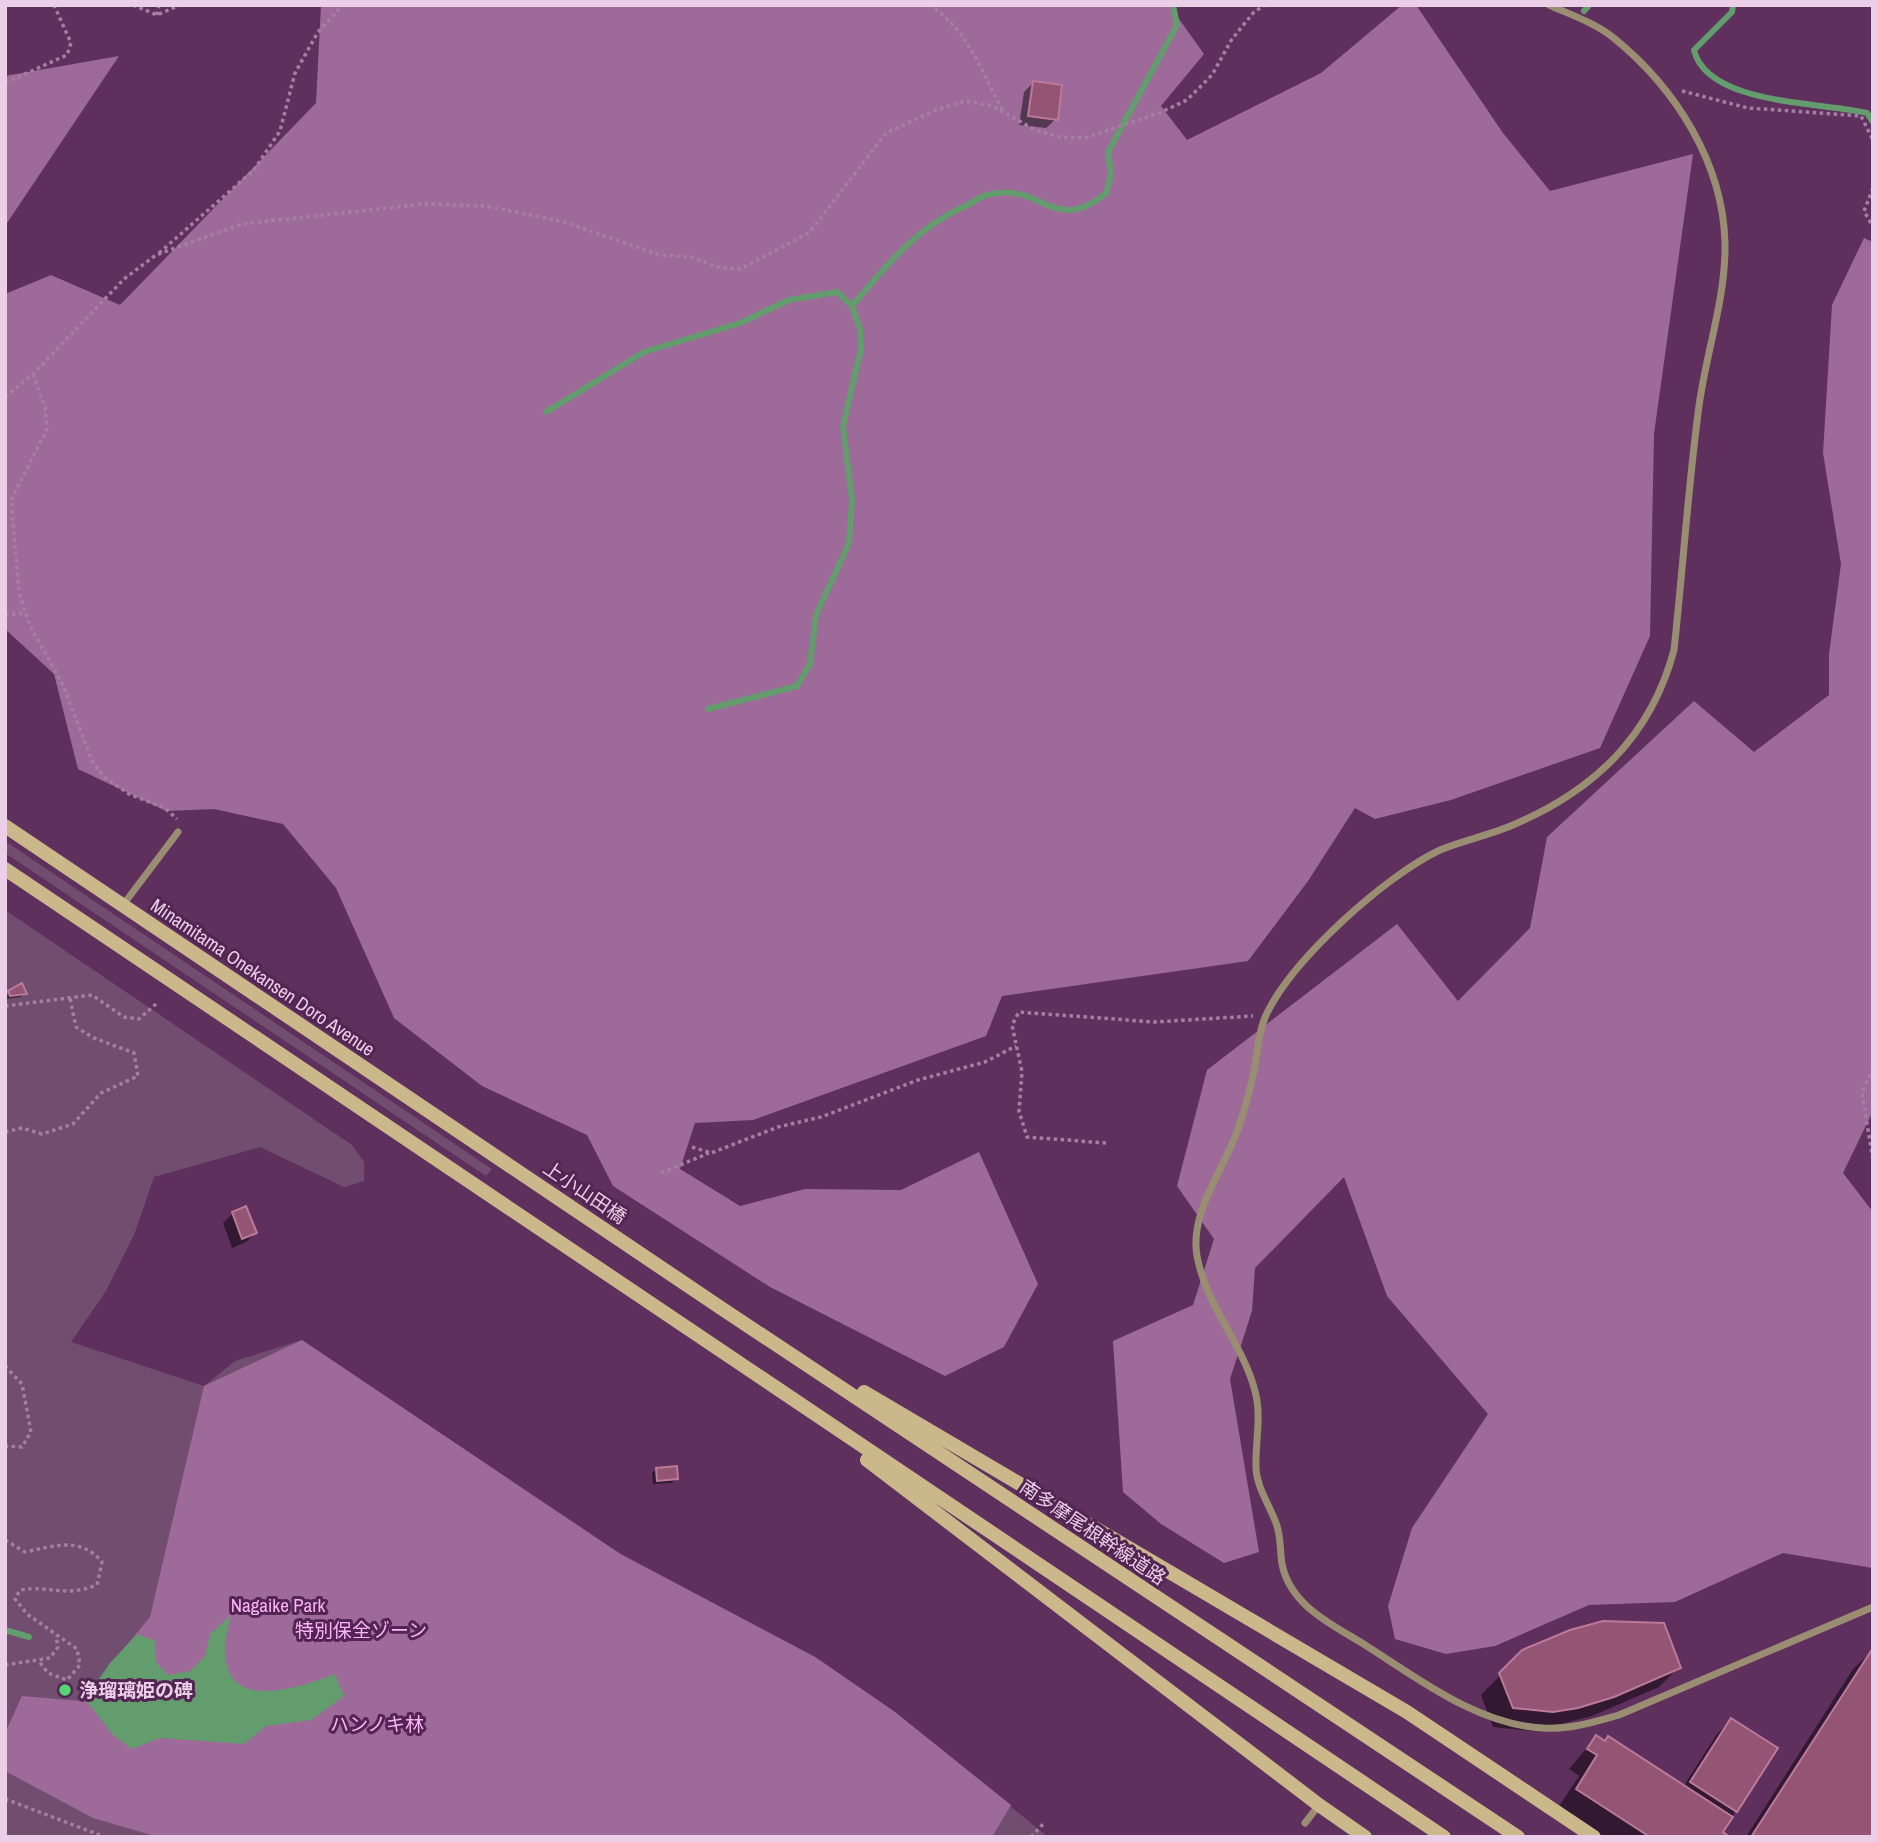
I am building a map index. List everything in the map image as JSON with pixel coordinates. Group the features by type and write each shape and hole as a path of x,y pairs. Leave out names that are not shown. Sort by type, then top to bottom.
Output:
{"main road":[{"name":"Minamitama Onekansen Doro Avenue","path":"5,826 500,1158"},
{"path":"5,869 1444,1837"},
{"name":"上小山田橋","path":"500,1158 648,1258"},
{"name":"南多摩尾根幹線道路","path":"648,1258 1518,1837"},
{"path":"721,1308 1407,1712 1594,1837"},
{"path":"770,1386 1319,1805 1366,1837"}],"street":[{"path":"1549,5 1587,21 1615,38 1682,111 1695,131 1723,214 1725,246 1691,464 1674,650 1661,692 1649,716 1632,741 1588,781 1513,825 1440,850 1380,889 1309,956 1265,1015 1239,1129 1200,1216 1196,1236 1197,1255 1211,1301 1255,1389 1259,1440 1255,1470 1278,1529 1283,1566 1290,1585 1307,1606 1410,1674 1463,1703 1493,1718 1543,1728 1570,1727 1619,1715 1873,1607"},
{"path":"123,905 178,832"},
{"path":"1305,1823 1319,1805"}],"path":[{"path":"5,83 67,55 71,43 54,5"},
{"path":"133,5 158,15 180,5"},
{"path":"158,15 159,5"},
{"path":"5,397 33,374 124,279 156,255 254,170 279,131 295,73 318,32 343,5"},
{"path":"929,5 957,29 973,52 1003,112"},
{"path":"156,255 242,224 424,204 486,205 564,222 660,255 692,257 720,268 741,269 810,232 886,133 936,110 965,101 993,106 1035,130 1060,137 1085,138 1159,113 1187,100 1212,75 1232,39 1254,12 1265,5"},
{"path":"1659,85 1748,108 1861,116 1873,140"},
{"path":"1873,188 1864,211 1873,227"},
{"path":"33,374 46,407 47,429 11,500 19,592 26,614 63,685 92,761 104,777 121,789 165,808 180,821"},
{"path":"5,615 26,614"},
{"path":"5,1006 92,995 124,1017 139,1019 156,1004"},
{"path":"5,1132 22,1128 42,1134 73,1124 101,1093 138,1076 134,1053 94,1038 76,1027 70,998"},
{"path":"1106,1143 1027,1138 1019,1111 1021,1072 1012,1025 1019,1012 1154,1022 1265,1015"},
{"path":"661,1172 778,1127 821,1117 918,1080 985,1062 1016,1046"},
{"path":"1873,1068 1862,1093 1873,1160"},
{"path":"692,1147 711,1153"},
{"path":"5,1366 22,1384 31,1432 22,1447 5,1446"},
{"path":"5,1540 25,1552 65,1544 91,1549 102,1562 97,1585 79,1592 64,1593 42,1587 20,1590 15,1599 27,1614 77,1649 80,1665 67,1680 48,1673 38,1660"},
{"path":"5,1665 50,1658 58,1647 55,1636"},
{"path":"5,1799 105,1837"},
{"path":"1031,1837 1045,1822"}],"green space":[{"path":"321,5 1169,5 1204,54 1161,106 1187,140 1321,73 1402,5 1416,5 1503,133 1550,191 1693,154 1654,434 1650,636 1600,748 1451,800 1375,819 1355,808 1308,881 1248,961 1002,996 986,1036 753,1120 695,1123 680,1169 740,1206 805,1189 901,1190 979,1152 1038,1284 1004,1347 945,1376 770,1287 613,1186 587,1135 482,1086 394,1018 336,888 283,824 214,809 166,811 78,769 54,674 5,629 5,294 51,275 120,305 316,103"},
{"path":"119,56 5,226 5,76"},
{"path":"1864,238 1873,242 1873,1111 1843,1173 1873,1212 1873,1568 1783,1553 1675,1602 1589,1605 1495,1646 1446,1654 1395,1639 1388,1606 1412,1528 1488,1414 1387,1296 1344,1177 1255,1268 1252,1311 1230,1379 1259,1552 1224,1563 1161,1524 1123,1492 1113,1341 1193,1305 1214,1239 1177,1186 1207,1070 1397,924 1458,1001 1530,928 1547,837 1694,701 1754,752 1829,695 1829,654 1841,564 1823,453 1832,305"},
{"path":"5,841 492,1169 486,1176 5,853"},
{"name":"特別保全ゾーン","path":"5,910 352,1145 364,1162 364,1181 344,1187 260,1147 154,1177 134,1235 106,1291 71,1342 204,1386 235,1361 302,1340 610,1548 817,1658 895,1712 1048,1837 5,1837"},
{"name":"特別保全ゾーン","path":"302,1340 622,1555 815,1657 895,1712 1011,1805 992,1837 158,1837 93,1818 5,1771 5,1733 22,1696 81,1701 150,1617 204,1386"}],"shaded area":[{"path":"231,1615 225,1646 228,1668 236,1682 250,1689 268,1691 289,1688 335,1674 344,1696 311,1720 266,1726 244,1744 160,1738 132,1749 113,1735 85,1699 110,1663 137,1634 155,1641 156,1662 168,1675 190,1671 205,1656 210,1634"}],"building":[{"path":"1033,81 1062,85 1058,120 1028,116"},
{"path":"22,983 27,994 10,996 8,991"},
{"path":"246,1206 257,1233 242,1239 232,1212"},
{"path":"677,1466 678,1479 657,1481 656,1468"},
{"path":"1603,1621 1664,1623 1681,1668 1614,1697 1578,1708 1553,1712 1513,1708 1499,1673 1522,1650 1570,1630"},
{"path":"1873,1648 1873,1837 1751,1837"},
{"path":"1731,1718 1778,1748 1737,1812 1690,1782"},
{"path":"1596,1735 1605,1741 1608,1736 1733,1817 1723,1832 1730,1837 1650,1837 1576,1789 1597,1755 1587,1749"}],"waterway":[{"path":"852,306 889,263 916,237 946,216 981,197 1006,192 1060,209 1073,210 1088,205 1106,193 1111,175 1108,152 1177,25 1173,5"},
{"path":"1584,11 1589,5"},
{"path":"1733,5 1732,12 1694,50 1703,68 1720,82 1742,91 1795,103 1867,113 1873,122"},
{"path":"546,412 644,352 740,323 789,300 837,292 852,306 860,329 861,349 843,426 852,500 849,543 816,615 810,664 797,686 708,709"},
{"path":"5,1630 29,1637"}],"place":[{"name":"浄瑠璃姫の碑","path":"65,1690"}],"park label":[{"name":"Nagaike Park","path":"278,1605"},
{"name":"ハンノキ林","path":"377,1724"}]}
